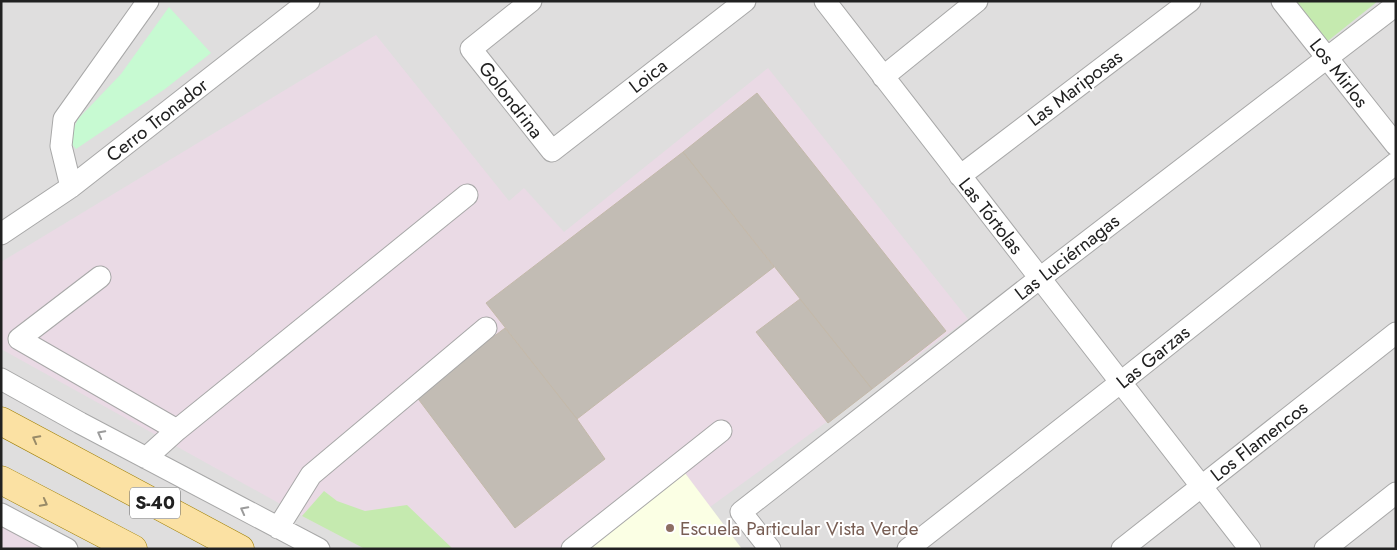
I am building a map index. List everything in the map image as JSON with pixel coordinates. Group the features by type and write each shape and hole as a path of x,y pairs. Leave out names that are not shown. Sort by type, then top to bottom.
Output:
{"main road":[{"name":"S-40","path":"1,421 240,549"},
{"name":"S-40","path":"1,480 134,549"}],"street":[{"path":"71,187 62,146 64,119 148,1"},
{"name":"Cerro Tronador","path":"1,234 71,187 309,1"},
{"name":"Golondrina","path":"531,1 471,49 552,151"},
{"name":"Loica","path":"552,151 745,1"},
{"name":"Las Tórtolas","path":"825,1 1250,549"},
{"path":"883,76 977,1"},
{"name":"Las Mariposas","path":"960,176 1190,1"},
{"name":"Los Mirlos","path":"1282,1 1396,145"},
{"name":"Las Luciérnagas","path":"770,549 741,512 1040,278 1396,5"},
{"name":"Las Garzas","path":"908,549 1396,163"},
{"path":"146,458 177,430 467,195"},
{"path":"100,277 19,339 177,430"},
{"path":"278,528 311,475 486,328"},
{"name":"Los Flamencos","path":"1122,549 1396,334"},
{"path":"1,379 319,549"},
{"path":"572,549 721,431"},
{"path":"1325,549 1396,493"},
{"path":"1,514 67,549"}],"shaded area":[{"path":"1,1 1396,1 1396,549 48,549 1,524"},
{"path":"376,35 509,201 524,188 564,232 768,68 968,319 710,507 685,473 588,549 365,549 1,349 1,262"},
{"name":"Escuela Particular Vista Verde","path":"685,473 742,549 588,549"},
{"path":"1,524 48,549 1,549"}],"green space":[{"path":"1290,1 1378,1 1324,44"},
{"path":"169,7 211,53 165,89 76,149 68,140 78,119 121,74"},
{"path":"324,491 337,501 365,511 407,505 453,549 365,549 302,516"}],"building":[{"path":"757,93 946,331 872,389 683,152"},
{"path":"683,152 774,267 577,419 486,303"},
{"path":"800,299 872,389 828,423 756,332"},
{"path":"505,328 577,419 605,459 515,528 416,396"}],"place":[{"name":"Escuela Particular Vista Verde","path":"670,528"}]}
